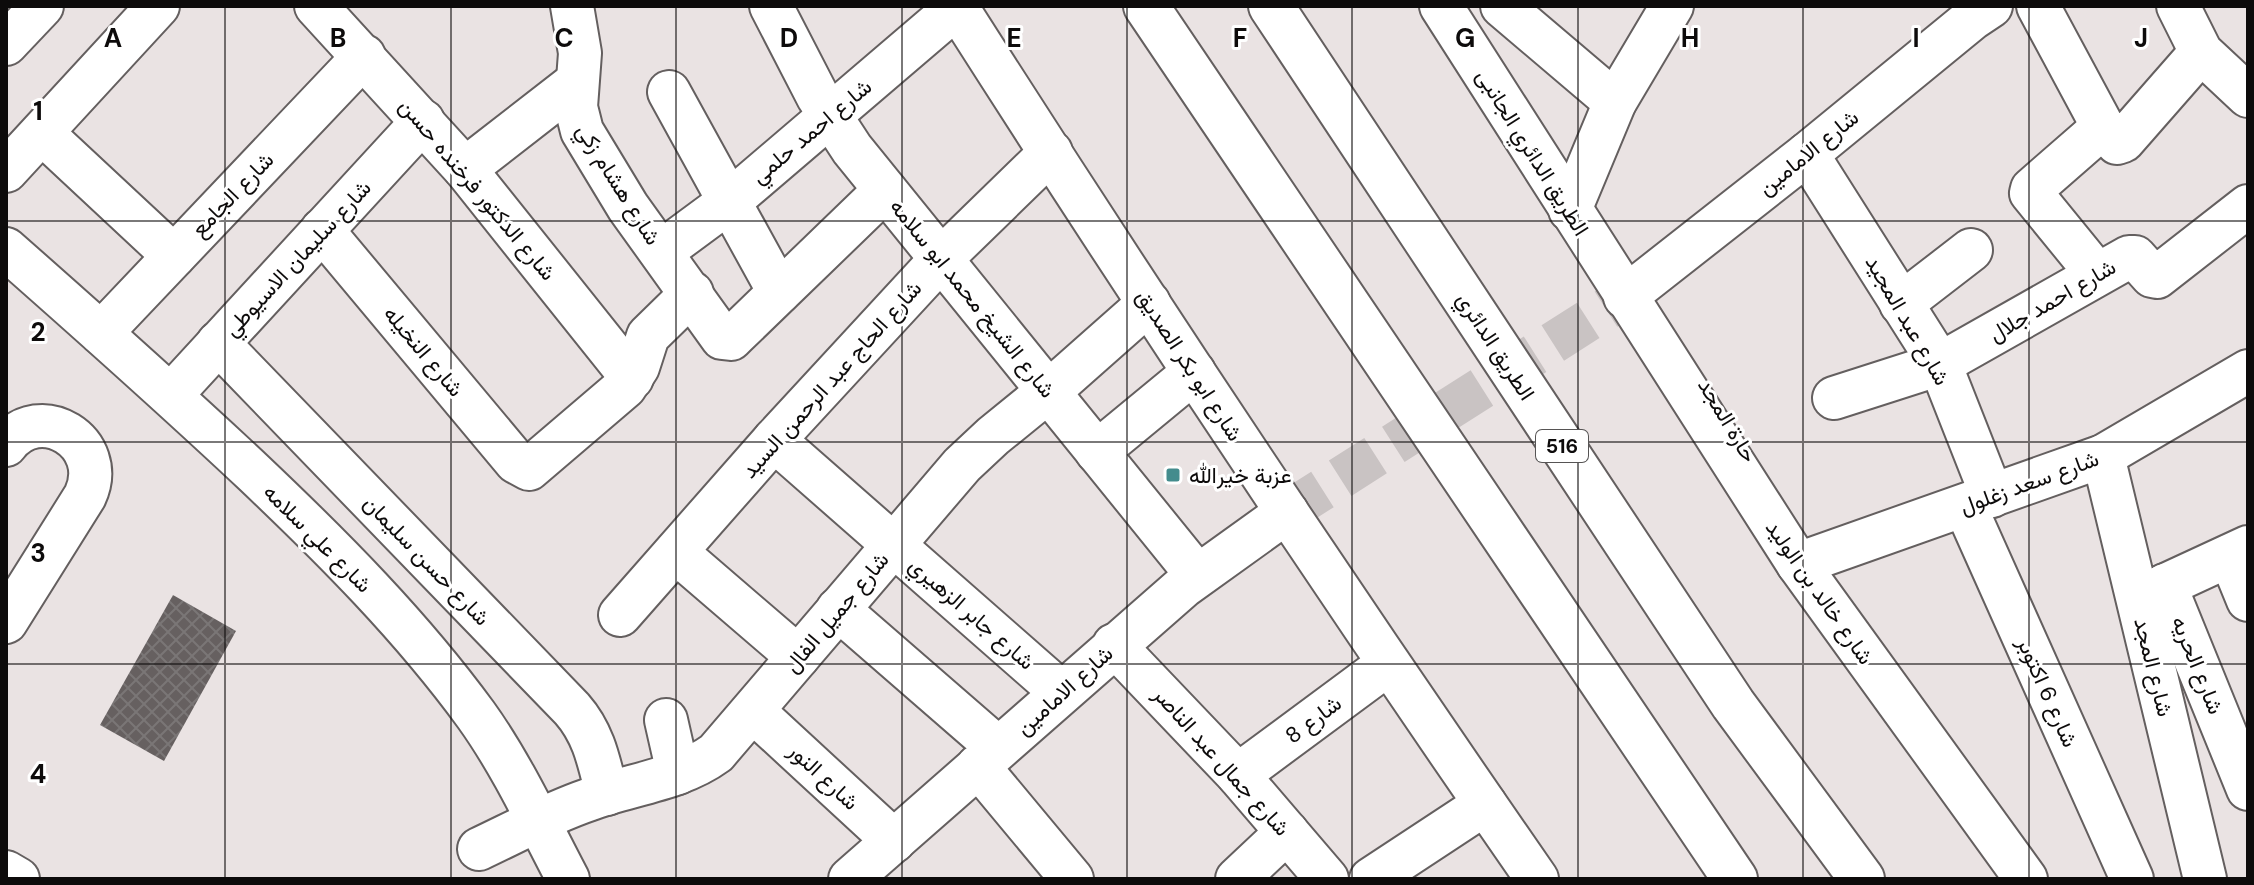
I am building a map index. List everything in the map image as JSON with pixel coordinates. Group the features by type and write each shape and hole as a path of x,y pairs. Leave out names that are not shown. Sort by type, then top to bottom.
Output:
{"highway":[{"path":"1146,6 1735,879"},
{"name":"الطريق الدائري","path":"1271,6 1733,704 1862,879"}],"street":[{"path":"6,44 42,6"},
{"path":"6,171 158,6"},
{"name":"شارع هشام زكي","path":"572,6 580,53 576,107 582,131 628,207 692,293 717,333 728,339 735,335 779,292"},
{"name":"شارع الشيخ محمد ابو سلامه","path":"771,6 829,115 885,190 1197,575"},
{"name":"الطريق الدائري الجانبى","path":"1441,6 1570,210 1635,289"},
{"path":"1502,6 1615,102"},
{"path":"1570,210 1615,102 1672,6"},
{"path":"2038,6 2103,127 2117,143 2123,141 2201,52"},
{"path":"2178,6 2201,52 2248,96"},
{"name":"شارع احمد حلمي","path":"661,252 730,201 957,7"},
{"name":"شارع ابو بكر الصديق","path":"957,7 1388,664 1537,879"},
{"name":"شارع الامامين","path":"1635,289 1807,154 1976,10"},
{"name":"شارع الدكتور فرخنده حسن","path":"346,25 632,378"},
{"name":"شارع الجامع","path":"101,333 174,256 346,25"},
{"path":"465,169 577,82"},
{"path":"669,92 779,292 885,190"},
{"name":"شارع سليمان الاسيوطي","path":"171,395 423,121"},
{"path":"2097,274 2031,193 2035,186 2103,127"},
{"path":"42,133 174,256"},
{"name":"شارع الحاج عبد الرحمن السيد","path":"620,615 774,440 942,258 1051,152"},
{"name":"شارع عبد المجيد","path":"1807,154 1940,364 1978,501"},
{"name":"شارع احمد جلال","path":"1834,398 1940,364 2132,256 2152,276 2157,277 2248,206"},
{"name":"شارع النخيله","path":"322,230 516,462 529,469 632,378"},
{"name":"شارع علي سلامه","path":"6,249 171,395 322,538 399,621 478,717 568,879"},
{"path":"1901,304 1971,250"},
{"name":"شارع خالد بن الوليد","path":"1635,289 1805,562 2026,879"},
{"path":"632,378 648,336 692,293"},
{"name":"شارع جميل الفال","path":"479,849 537,821 607,794 701,764 716,753 962,465 1149,303"},
{"name":"شارع حسن سليمان","path":"218,343 572,709 594,742 607,794"},
{"name":"شارع سعد زغلول","path":"1805,562 2103,456 2248,371"},
{"path":"1097,452 1194,372"},
{"path":"6,445 15,433 27,428 53,427 79,443 88,454 92,469 91,483 85,496 7,618"},
{"name":"شارع جابر الزهيري","path":"774,440 1061,692"},
{"name":"شارع المجد","path":"2103,456 2151,592 2186,801 2205,879"},
{"name":"شارع 6 اكتوبر","path":"1978,501 2132,879"},
{"name":"شارع الامامين","path":"872,866 1114,645 1197,575 1287,512"},
{"path":"676,552 798,657"},
{"path":"2151,592 2239,552 2248,600"},
{"name":"شارع الحريه","path":"2151,592 2248,791"},
{"path":"838,609 988,757 1072,879"},
{"name":"شارع جمال عبد الناصر","path":"1114,645 1238,775 1327,879"},
{"name":"شارع 8","path":"1238,775 1388,664"},
{"name":"شارع النور","path":"753,711 872,866"},
{"path":"666,720 678,773"},
{"path":"2186,801 2248,791"},
{"path":"1371,879 1485,804"},
{"path":"1237,879 1287,832"},
{"path":"6,872 18,879"}],"building":[{"path":"173,595 236,631 164,761 100,725"}],"tunnel":[{"path":"1287,512 1625,297"}],"place":[{"name":"عزبة خيرالله","path":"1173,475"}]}
